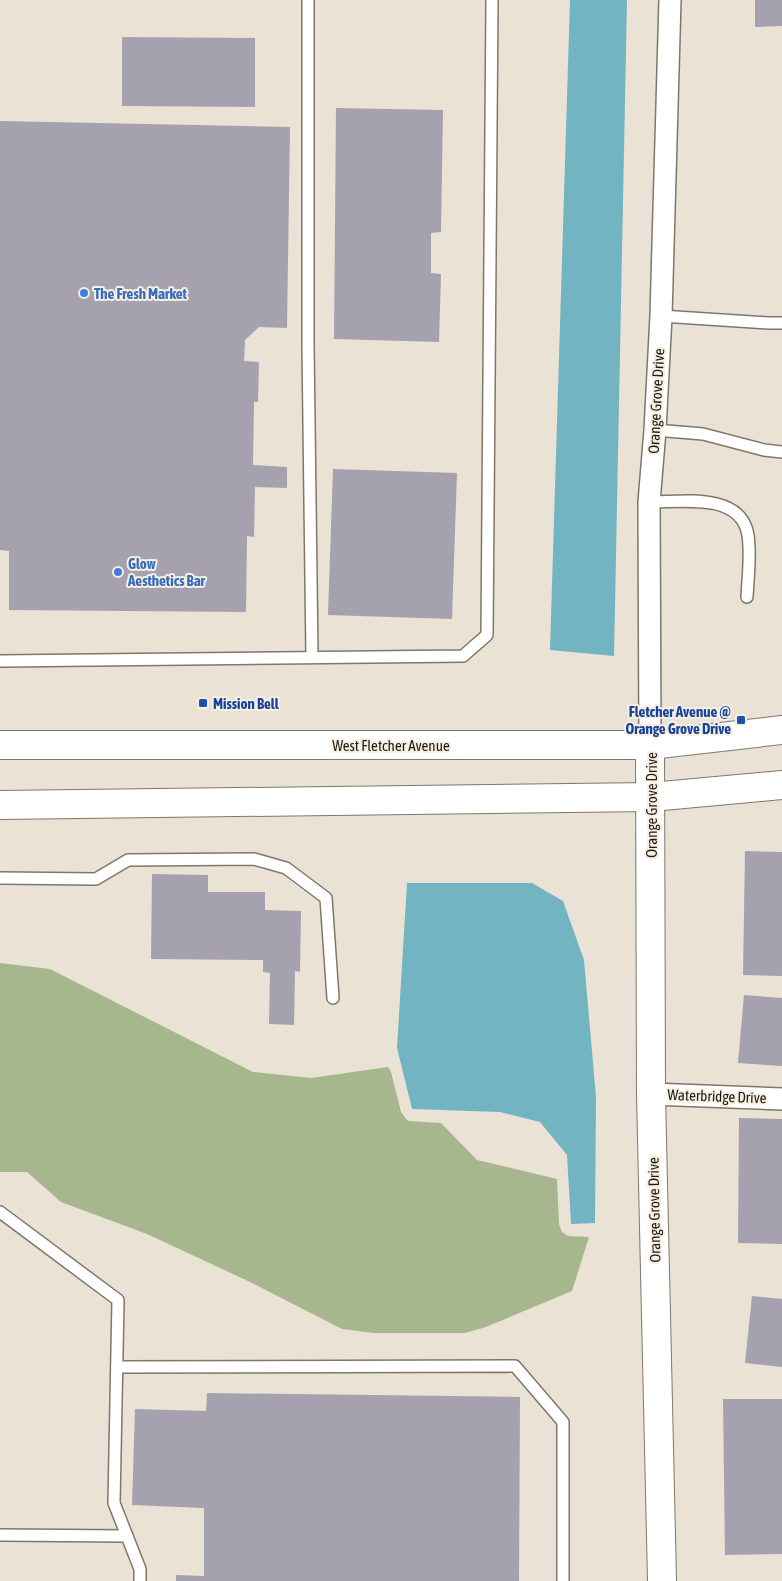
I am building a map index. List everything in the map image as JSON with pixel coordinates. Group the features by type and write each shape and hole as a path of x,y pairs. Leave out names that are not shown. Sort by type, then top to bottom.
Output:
{"main road":[{"name":"West Fletcher Avenue","path":"0,745 650,745 782,730"},
{"name":"Orange Grove Drive","path":"650,745 651,1094 662,1581"},
{"path":"0,805 651,798 782,785"}],"street":[{"name":"Orange Grove Drive","path":"650,745 650,502 661,316 670,0"},
{"name":"Waterbridge Drive","path":"651,1094 782,1099"}],"lane":[{"path":"308,0 308,345 312,657"},
{"path":"0,661 463,656 487,635 492,0"},
{"path":"661,316 782,323"},
{"path":"655,430 702,434 764,450 782,452"},
{"path":"650,502 704,502 723,505 738,514 745,525 748,536 747,597"},
{"path":"0,878 96,879 128,860 254,859 286,868 326,898 332,998"},
{"path":"0,1212 118,1300 114,1503 140,1569 140,1581"},
{"path":"117,1367 515,1366 563,1422 564,1581"},
{"path":"0,1535 127,1536"}],"green space":[{"path":"0,963 50,969 253,1072 311,1078 388,1067 401,1112 408,1121 441,1123 477,1160 557,1179 559,1224 562,1232 568,1236 589,1237 572,1291 486,1327 465,1333 374,1333 342,1329 248,1281 147,1234 61,1202 27,1172 0,1172"}],"water":[{"path":"570,0 627,0 614,656 550,650"},
{"path":"407,883 532,883 563,901 584,960 596,1097 595,1223 571,1224 567,1155 540,1122 500,1112 412,1109 397,1048"}],"building":[{"path":"755,0 782,0 782,26 755,27"},
{"path":"122,37 255,38 255,107 122,106"},
{"path":"336,108 443,110 441,232 431,233 431,273 441,274 439,342 334,339"},
{"path":"0,121 290,127 287,328 259,327 245,340 244,361 259,362 258,402 254,402 253,465 287,467 287,488 255,487 254,537 247,536 246,612 9,610 9,551 0,550"},
{"path":"333,469 457,473 452,619 328,615"},
{"path":"745,851 782,852 782,976 743,975"},
{"path":"152,874 208,875 208,892 265,892 265,910 301,911 300,972 295,971 294,1025 269,1024 270,973 263,972 263,960 151,959"},
{"path":"744,995 782,998 782,1066 738,1063"},
{"path":"739,1118 782,1119 782,1244 738,1243"},
{"path":"752,1296 782,1299 782,1367 745,1363"},
{"path":"207,1393 520,1397 519,1581 176,1581 176,1575 204,1576 204,1508 132,1505 135,1409 206,1411"},
{"path":"723,1399 782,1399 782,1554 725,1555"}],"place":[{"name":"The Fresh Market","path":"84,293"},
{"name":"Glow Aesthetics Bar","path":"118,572"},
{"name":"Mission Bell","path":"203,703"},
{"name":"Fletcher Avenue @ Orange Grove Drive","path":"741,720"}]}
